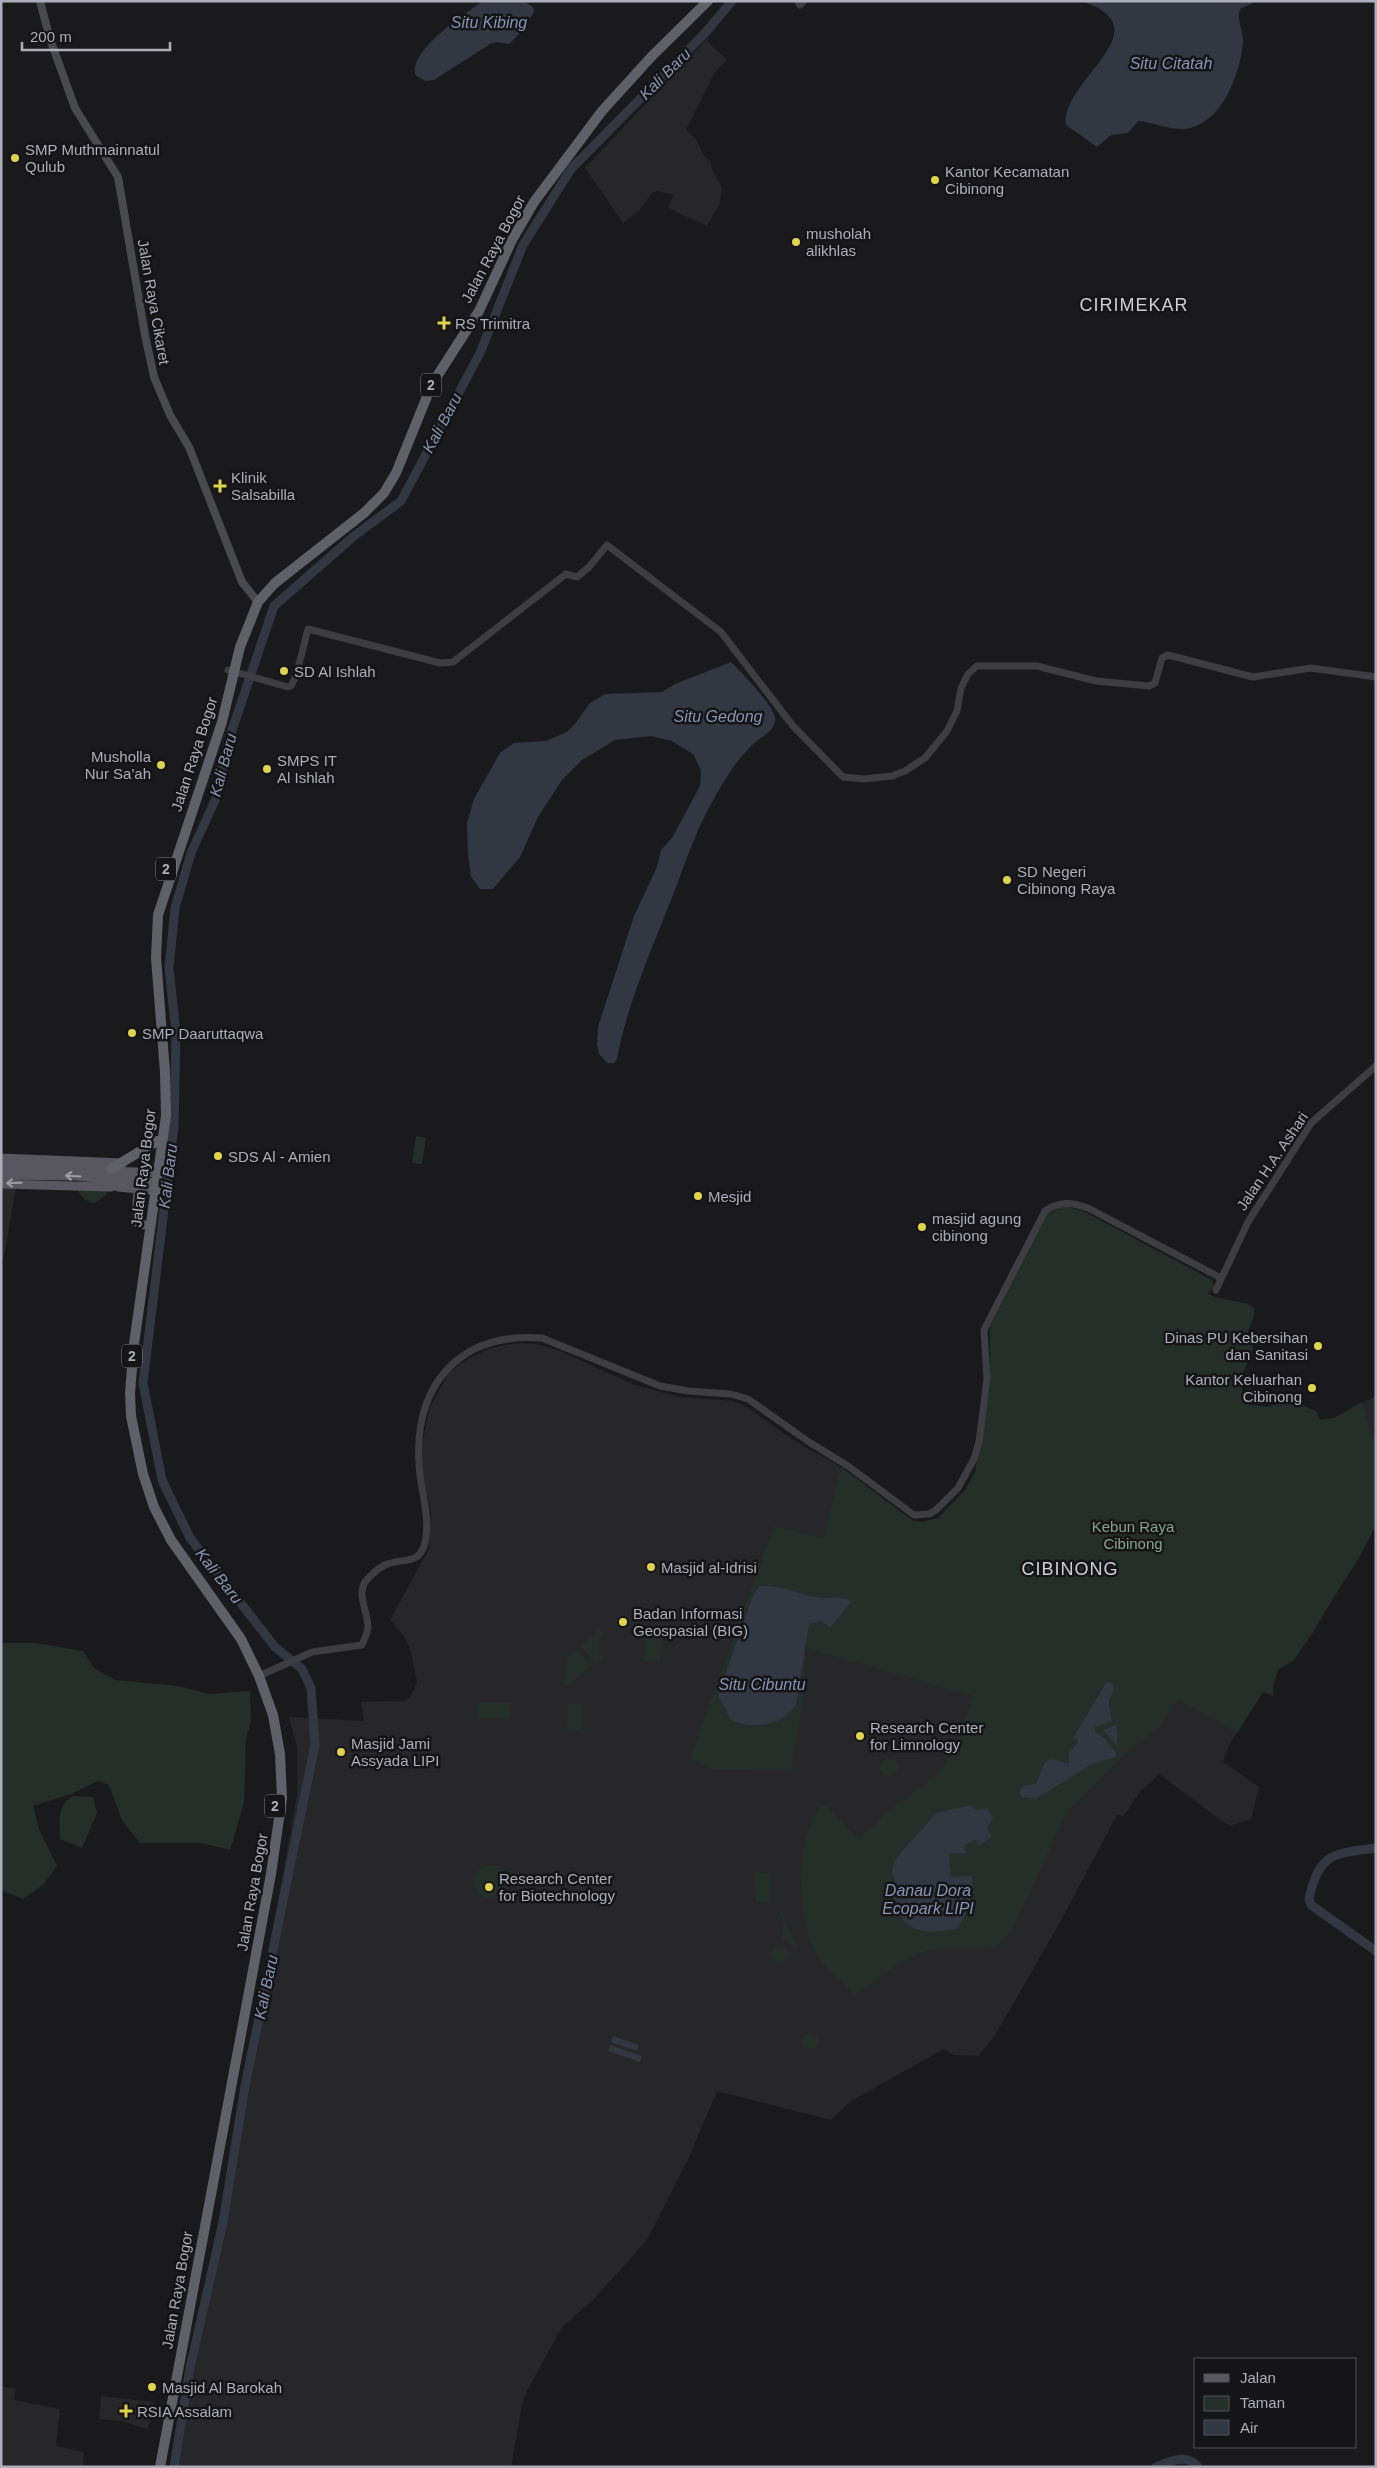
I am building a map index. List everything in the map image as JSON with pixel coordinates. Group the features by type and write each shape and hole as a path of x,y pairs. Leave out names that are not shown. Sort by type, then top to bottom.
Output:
{"highway":[{"name":"Jalan Raya Bogor","path":"146,1238 144,1225 154,1180 160,1096 150,959 151,927 156,900 222,722 231,671 255,600 364,513 384,493 404,454 424,400 476,302 517,218 551,167 598,107 640,59 700,1"},
{"name":"Jalan Raya Bogor","path":"448,352 479,311 522,221 572,149 602,111 708,1"},
{"name":"Jalan Raya Bogor","path":"160,2467 252,1956 275,1803 276,1781 267,1716 236,1642 165,1543 147,1509 143,1487 129,1441 124,1393 128,1344 146,1238 166,1096 156,958 157,928 162,902 198,783"},
{"path":"111,1169 157,1140"},
{"name":"Jalan Raya Bogor","path":"143,1487 171,1540 242,1638 259,1676 273,1715 282,1779 281,1809 154,2467"}],"main road":[{"name":"Jalan Raya Cikaret","path":"40,1 50,39 75,108 118,176 144,335 154,377 170,415 188,447 242,582 255,600"},
{"path":"1,1158 111,1169 154,1180"},
{"path":"1,1166 122,1163"},
{"path":"1,1175 32,1174 154,1180"},
{"path":"111,1186 132,1180"},
{"path":"1,1184 138,1188 154,1180"},
{"path":"138,1188 136,1222 144,1225"}],"street":[{"path":"797,1 800,5 804,1"},
{"path":"231,671 288,687 291,686 296,676 308,629 440,663 453,662 566,574 577,577 589,567 607,545 721,632 785,716 840,775 864,779 892,776 905,771 930,754 951,725 961,688 968,674 977,666 1010,665 1046,668 1096,681 1151,686 1157,680 1162,658 1168,655 1253,677 1311,668 1376,678"},
{"name":"Jalan H.A. Ashari","path":"1216,1290 1255,1210 1311,1123 1376,1066"},
{"path":"259,1676 304,1655 362,1645 368,1627 363,1588 366,1582 386,1564 411,1560 422,1552 426,1540 426,1511 420,1475 418,1443 425,1405 444,1371 464,1354 480,1346 496,1341 542,1338 660,1386 688,1391 731,1394 748,1399 809,1442 848,1466 914,1515 920,1516 936,1510 958,1488 974,1459 979,1442 987,1378 984,1330 1045,1211 1053,1206 1068,1202 1088,1208 1221,1278"}],"shaded area":[{"path":"706,40 727,60 715,72 686,130 696,139 704,156 711,162 712,170 722,187 720,203 707,226 668,208 673,195 657,191 652,193 639,211 623,223 585,168"},
{"path":"16,1186 4,1258 1,1258 1,1187"},
{"path":"1083,1211 1212,1280 1214,1286 1208,1294 1220,1300 1247,1303 1254,1308 1254,1315 1247,1334 1253,1348 1242,1376 1242,1403 1265,1407 1291,1401 1316,1411 1320,1420 1334,1418 1376,1396 1376,1525 1313,1633 1294,1660 1278,1670 1273,1686 1273,1696 1263,1692 1229,1745 1223,1762 1259,1787 1251,1819 1231,1826 1159,1774 1139,1793 1124,1816 1117,1815 1058,1926 994,2037 978,2056 954,2055 944,2049 851,2101 831,2120 717,2091 690,2155 647,2240 595,2298 562,2327 529,2387 523,2400 511,2467 176,2467 297,1796 297,1747 289,1717 364,1721 361,1702 405,1701 412,1694 417,1682 411,1652 404,1636 390,1620 429,1549 431,1513 421,1465 421,1449 430,1407 448,1374 464,1361 490,1348 516,1343 537,1344 560,1351 635,1385 680,1397 732,1401 747,1407 793,1440 841,1467 913,1521 923,1522 938,1518 965,1490 975,1472 990,1389 990,1356"},
{"path":"1,2386 16,2389 14,2400 60,2409 56,2446 84,2452 83,2467 1,2467"},
{"name":"RSIA Assalam","path":"101,2396 154,2402 148,2429 121,2421 99,2419"}],"green space":[{"path":"416,1136 426,1138 422,1164 412,1163"},
{"path":"77,1186 109,1187 106,1195 95,1203 83,1198"},
{"name":"Kebun Raya Cibinong","path":"1065,1206 1083,1211 1212,1280 1214,1286 1208,1294 1244,1303 1254,1308 1254,1315 1247,1334 1253,1348 1242,1376 1242,1403 1265,1407 1291,1401 1316,1411 1320,1420 1334,1418 1362,1402 1376,1452 1376,1525 1360,1556 1294,1660 1278,1670 1273,1686 1273,1696 1263,1692 1237,1733 1178,1699 1159,1727 1126,1753 1067,1812 1012,1930 995,1947 943,1948 925,1951 904,1961 855,1995 818,1957 807,1929 801,1879 804,1847 809,1826 820,1805 827,1806 859,1839 887,1812 937,1775 958,1745 973,1696 806,1648 803,1701 791,1770 712,1769 690,1758 774,1526 824,1539 841,1467 913,1521 923,1522 938,1518 965,1490 975,1472 990,1389 990,1327 1047,1214"},
{"path":"599,1629 604,1635 599,1638 599,1655 603,1659 597,1664 580,1646"},
{"path":"645,1637 661,1637 660,1663 644,1662"},
{"path":"36,1643 83,1651 94,1668 115,1680 179,1686 209,1694 250,1691 251,1720 246,1739 244,1803 230,1850 201,1843 140,1843 122,1820 109,1785 98,1781 71,1794 33,1806 39,1829 57,1866 43,1885 23,1899 1,1890 1,1644"},
{"path":"577,1649 591,1666 564,1688 567,1656"},
{"path":"478,1703 509,1703 509,1719 477,1719"},
{"path":"568,1704 582,1704 581,1731 567,1730"},
{"path":"889,1758 895,1761 898,1767 895,1773 889,1776 883,1773 880,1767 883,1761"},
{"path":"73,1796 93,1797 97,1813 82,1848 60,1839 61,1809"},
{"path":"491,1865 503,1870 508,1882 503,1894 491,1899 479,1894 474,1882 479,1870"},
{"path":"755,1872 770,1873 771,1903 756,1903"},
{"path":"779,1905 798,1950 782,1938 783,1923"},
{"path":"780,1945 786,1948 789,1954 786,1960 780,1963 774,1960 771,1954 774,1948"},
{"path":"810,2033 818,2041 810,2049 802,2041"}],"water":[{"name":"Situ Kibing","path":"483,1 524,1 533,7 534,12 521,32 509,44 497,42 490,44 434,80 426,81 416,76 415,66 428,45 439,34"},
{"name":"Situ Citatah","path":"1081,1 1257,1 1240,9 1239,18 1243,43 1238,70 1226,97 1208,119 1197,126 1184,129 1138,121 1128,133 1111,135 1097,147 1066,125 1068,108 1077,91 1103,57 1112,41 1114,26 1105,13"},
{"name":"Situ Gedong","path":"731,662 765,699 771,708 775,721 768,732 751,746 731,770 705,816 693,841 639,981 621,1039 617,1059 614,1063 607,1063 599,1054 597,1045 598,1027 634,916 657,867 661,850 672,838 700,786 701,771 694,755 672,741 651,736 615,740 582,760 562,780 538,817 520,857 493,889 480,889 471,877 467,823 474,799 500,753 514,743 546,741 567,732 590,703 605,694 662,692 675,684"},
{"name":"Situ Cibuntu","path":"760,1586 783,1588 806,1595 845,1599 851,1602 830,1628 821,1621 809,1624 796,1705 783,1718 775,1722 748,1725 731,1720 718,1695 753,1596"},
{"path":"1106,1683 1112,1683 1114,1686 1114,1691 1109,1700 1112,1721 1095,1727 1095,1732 1104,1738 1116,1753 1116,1757 1090,1765 1036,1799 1022,1797 1019,1793 1020,1790 1025,1786 1036,1784 1045,1762 1051,1759 1069,1764 1069,1751 1077,1744 1078,1740 1073,1738"},
{"path":"1116,1725 1118,1747 1103,1730"},
{"name":"Danau Dora Ecopark LIPI","path":"970,1805 976,1810 988,1809 993,1818 987,1828 992,1837 979,1845 976,1840 965,1845 966,1853 949,1854 951,1877 972,1876 971,1897 967,1911 956,1929 931,1932 915,1929 904,1921 892,1895 895,1882 892,1872 894,1862 937,1813"},
{"path":"613,2036 639,2045 637,2051 611,2042"},
{"path":"610,2045 642,2056 640,2062 608,2051"}],"waterway":[{"name":"Kali Baru","path":"174,2467 190,2368 223,2222 245,2086 315,1745 311,1688 302,1669 275,1647 190,1538 162,1480 143,1383 174,1127 176,1033 169,968 175,908 191,853 216,798 228,742 274,606 354,536 401,501 480,353 523,245 571,169 706,32 732,1"},
{"path":"1376,1848 1339,1854 1330,1858 1318,1872 1309,1899 1311,1905 1376,1951"},
{"path":"1156,2467 1184,2459 1189,2460 1198,2467"}],"place":[{"name":"SMP Muthmainnatul Qulub","path":"15,158"},
{"name":"Kantor Kecamatan Cibinong","path":"935,180"},
{"name":"musholah alikhlas","path":"796,242"},
{"name":"RS Trimitra","path":"444,323"},
{"name":"Klinik Salsabilla","path":"220,486"},
{"name":"SD Al Ishlah","path":"284,671"},
{"name":"Musholla Nur Sa'ah","path":"161,765"},
{"name":"SMPS IT Al Ishlah","path":"267,769"},
{"name":"SD Negeri Cibinong Raya","path":"1007,880"},
{"name":"SMP Daaruttaqwa","path":"132,1033"},
{"name":"SDS Al - Amien","path":"218,1156"},
{"name":"Mesjid","path":"698,1196"},
{"name":"masjid agung cibinong","path":"922,1227"},
{"name":"Dinas PU Kebersihan dan Sanitasi","path":"1318,1346"},
{"name":"Kantor Keluarhan Cibinong","path":"1312,1388"},
{"name":"Masjid al-Idrisi","path":"651,1567"},
{"name":"Badan Informasi Geospasial (BIG)","path":"623,1622"},
{"name":"Research Center for Limnology","path":"860,1736"},
{"name":"Masjid Jami Assyada LIPI","path":"341,1752"},
{"name":"Research Center for Biotechnology","path":"489,1887"},
{"name":"Masjid Al Barokah","path":"152,2387"},
{"name":"RSIA Assalam","path":"126,2411"}],"district":[{"name":"CIRIMEKAR","path":"1134,305"},
{"name":"CIBINONG","path":"1070,1569"}]}
